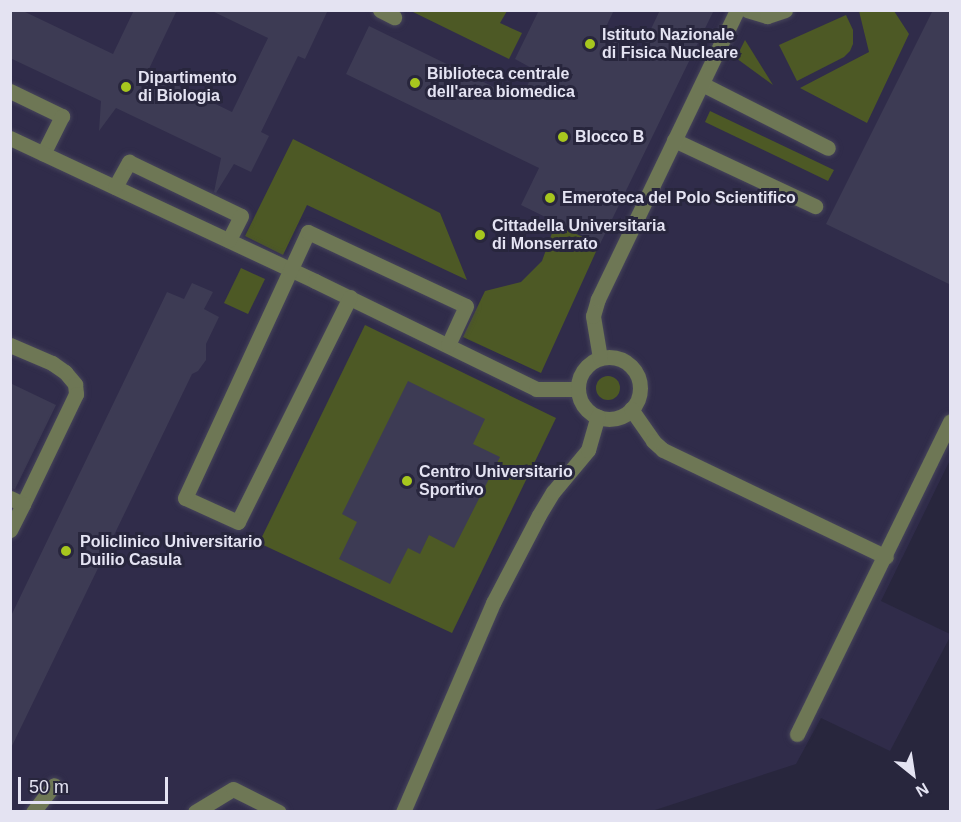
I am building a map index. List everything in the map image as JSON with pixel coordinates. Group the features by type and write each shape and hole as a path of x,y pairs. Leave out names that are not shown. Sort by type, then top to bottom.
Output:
{"lane":[{"path":"380,10 394,17"},
{"path":"600,358 592,316 594,308 737,10"},
{"path":"747,10 767,16 785,10"},
{"path":"702,84 828,148"},
{"path":"10,91 62,116 43,154"},
{"path":"10,138 350,297 536,389 578,389"},
{"path":"674,140 816,206"},
{"path":"115,187 129,162 240,216 229,240"},
{"path":"350,297 238,522 184,498 308,232 466,306 448,345"},
{"path":"10,345 52,363 65,372 75,384 76,394 17,501 10,530"},
{"path":"600,358 620,358 636,371 640,391 631,409 613,418 598,416 585,408 578,389 584,370 600,358"},
{"path":"631,409 652,441 670,454 886,557"},
{"path":"403,812 493,603 553,492 588,450 598,416"},
{"path":"797,734 951,421"},
{"path":"33,812 54,785"},
{"path":"195,812 233,789 279,812"}],"shaded area":[{"name":"Cittadella Universitaria di Monserrato","path":"10,11 950,11 950,460 881,601 950,634 950,637 890,751 821,718 796,764 652,811 11,811"}],"green space":[{"path":"411,11 507,11 500,23 522,33 509,59"},
{"path":"859,11 894,11 909,34 867,123 800,88 869,52"},
{"path":"846,15 853,30 853,44 850,51 844,57 797,81 779,45"},
{"path":"745,40 773,85 736,58"},
{"path":"710,111 834,170 828,181 705,122"},
{"path":"293,139 440,213 467,280 307,205 283,255 245,236"},
{"path":"550,221 599,245 541,373 463,337 485,291 521,282 542,261 552,233"},
{"path":"241,268 265,279 248,314 224,303"},
{"name":"Centro Universitario Sportivo","path":"365,325 556,418 452,633 259,543"},
{"path":"608,376 617,379 620,388 617,397 608,400 599,397 596,388 599,379"}],"building":[{"name":"Dipartimento di Biologia","path":"10,10 21,10 113,54 134,10 177,10 148,71 232,112 268,38 210,10 328,10 305,59 298,56 261,132 269,136 251,172 234,164 216,193 214,192 221,158 116,108 99,131 101,101 10,58"},
{"name":"Blocco B","path":"539,10 614,10 605,29 642,48 660,10 714,10 600,244 521,205 539,168 346,74 369,26 520,100 535,70 515,59"},
{"path":"933,10 951,10 951,285 826,224"},
{"path":"192,283 213,292 204,309 219,317 206,344 206,360 198,371 192,374 10,750 10,618 167,292 184,299"},
{"path":"408,381 485,419 473,444 500,457 454,548 429,535 420,554 408,548 390,584 339,559 357,522 342,514"},
{"path":"10,383 56,405 15,489 10,488"}],"place":[{"name":"Istituto Nazionale di Fisica Nucleare","path":"590,44"},
{"name":"Biblioteca centrale dell'area biomedica","path":"415,83"},
{"name":"Dipartimento di Biologia","path":"126,87"},
{"name":"Blocco B","path":"563,137"},
{"name":"Emeroteca del Polo Scientifico","path":"550,198"},
{"name":"Cittadella Universitaria di Monserrato","path":"480,235"},
{"name":"Centro Universitario Sportivo","path":"407,481"},
{"name":"Policlinico Universitario Duilio Casula","path":"66,551"}]}
